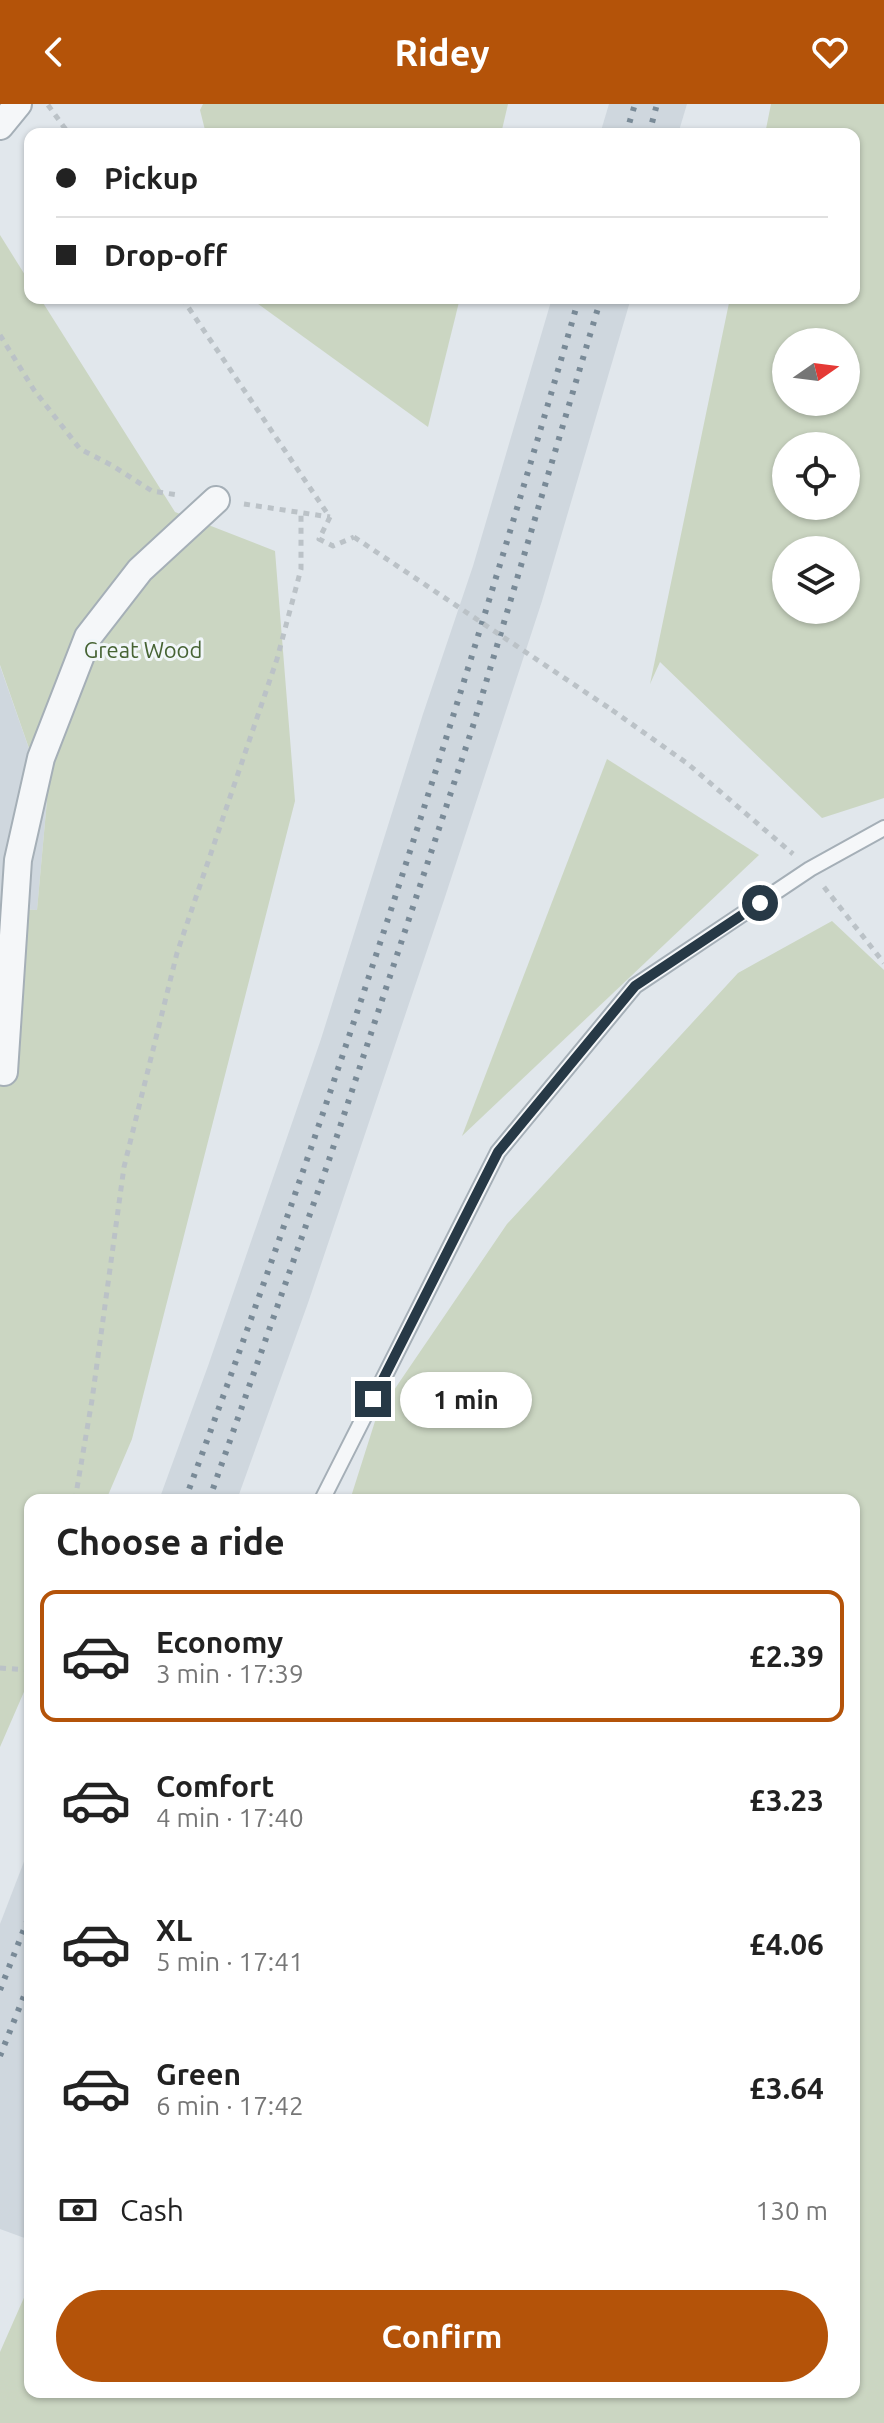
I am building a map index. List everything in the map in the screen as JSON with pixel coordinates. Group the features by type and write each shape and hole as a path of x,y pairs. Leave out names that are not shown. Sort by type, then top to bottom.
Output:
{"street":[{"path":"0,126 18,104"},
{"path":"4,1072 18,860 41,758 88,637 140,570 216,500"}],"lane":[{"path":"325,1494 498,1152 635,986 810,869 884,828"}],"path":[{"path":"48,104 65,128"},
{"path":"186,304 330,517"},
{"path":"0,335 34,390 80,449 152,491 330,517"},
{"path":"76,1494 124,1167 177,953 277,659 301,569 301,513"},
{"path":"330,517 319,539 333,546 354,537 612,710 708,780 810,869 884,963"},
{"path":"0,1668 24,1670"}],"shaded area":[{"path":"609,104 687,104 680,128 602,128"},
{"path":"550,304 629,304 542,601 444,900 308,1303 239,1494 161,1494 321,1039 473,566"},
{"path":"0,666 47,800 37,910 0,908"},
{"path":"24,1862 24,2238 0,2229 0,1924"}],"green space":[{"path":"203,104 508,104 502,128 204,128 200,110"},
{"path":"771,104 884,104 884,798 822,818 660,662 650,684 729,304 860,304 860,128 766,128"},
{"name":"Great Wood","path":"0,235 24,273 24,304 44,304 175,512 275,551 295,801 132,1439 109,1494 24,1494 24,1692 0,1747 0,908 37,910 47,800 0,665"},
{"path":"258,304 459,304 428,427"},
{"path":"607,759 759,855 462,1136"},
{"path":"832,921 884,970 884,2423 0,2423 0,2352 24,2298 24,2398 860,2398 860,1494 352,1494 377,1415 507,1224 738,973"}],"railway":[{"path":"628,128 635,104"},
{"path":"651,128 657,104"},
{"path":"187,1494 292,1202 393,903 489,601 577,304"},
{"path":"211,1494 328,1163 473,726 599,304"},
{"path":"0,1990 24,1929"},
{"path":"0,2056 24,1996"}],"route":[{"path":"373,1399 498,1152 635,986 760,903"}]}
